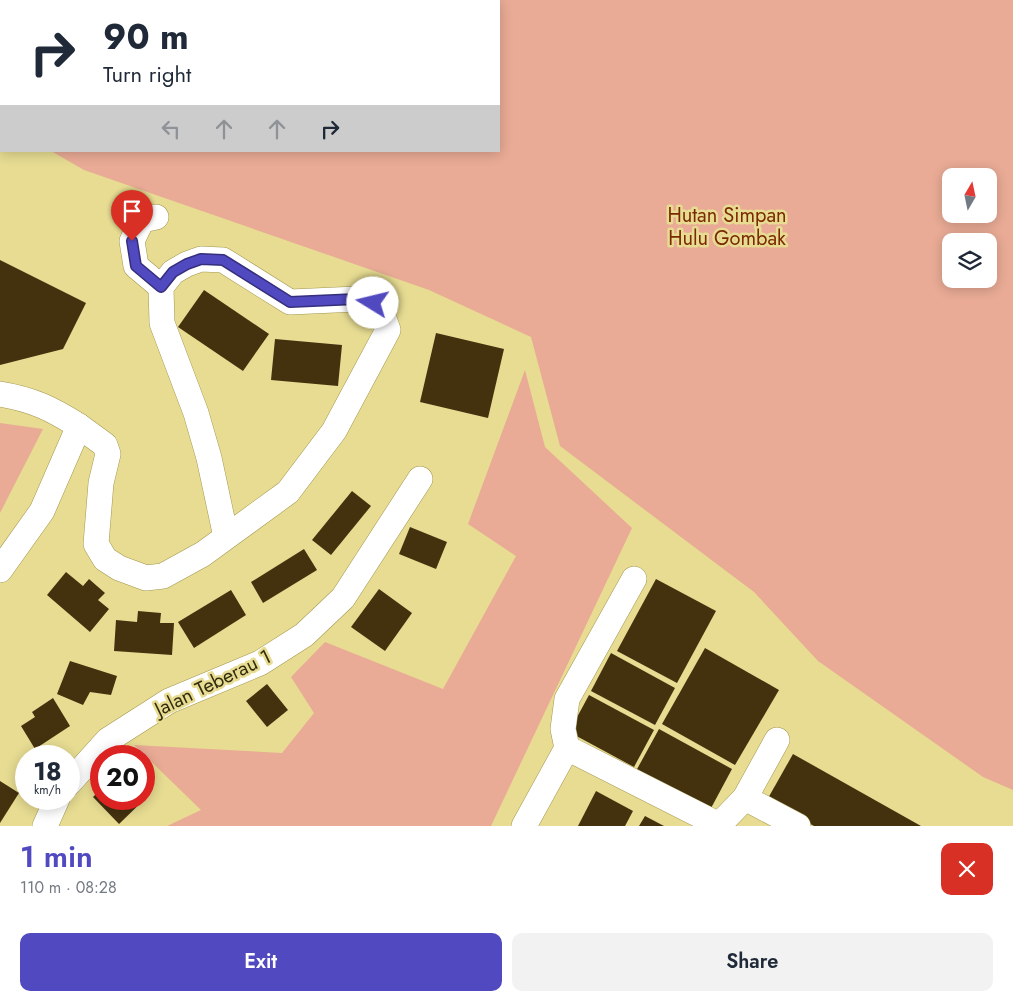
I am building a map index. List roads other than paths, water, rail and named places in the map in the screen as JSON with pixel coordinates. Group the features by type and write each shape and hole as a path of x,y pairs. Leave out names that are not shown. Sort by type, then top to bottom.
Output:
{"street":[{"path":"156,217 142,220 132,241 136,266 161,287"},
{"path":"0,394 21,397 47,406 105,445 108,454 101,483 96,544 105,559 119,568 146,578 163,576 203,554 288,492 334,431 388,330 381,310 373,303 357,299 290,302 223,260 201,259 187,264 173,272 161,287 162,323 196,413 209,458 226,537"},
{"path":"0,570 42,511 79,426"},
{"name":"Jalan Teberau 1","path":"80,770 108,740 169,700 260,663 304,635 343,598 420,479"},
{"path":"524,826 567,748 564,729 567,699 634,579"},
{"path":"567,748 719,826 745,798 777,740"},
{"path":"745,798 798,826"},
{"path":"45,826 52,810"}],"park label":[{"name":"Hutan Simpan Hulu Gombak","path":"727,226"}]}
